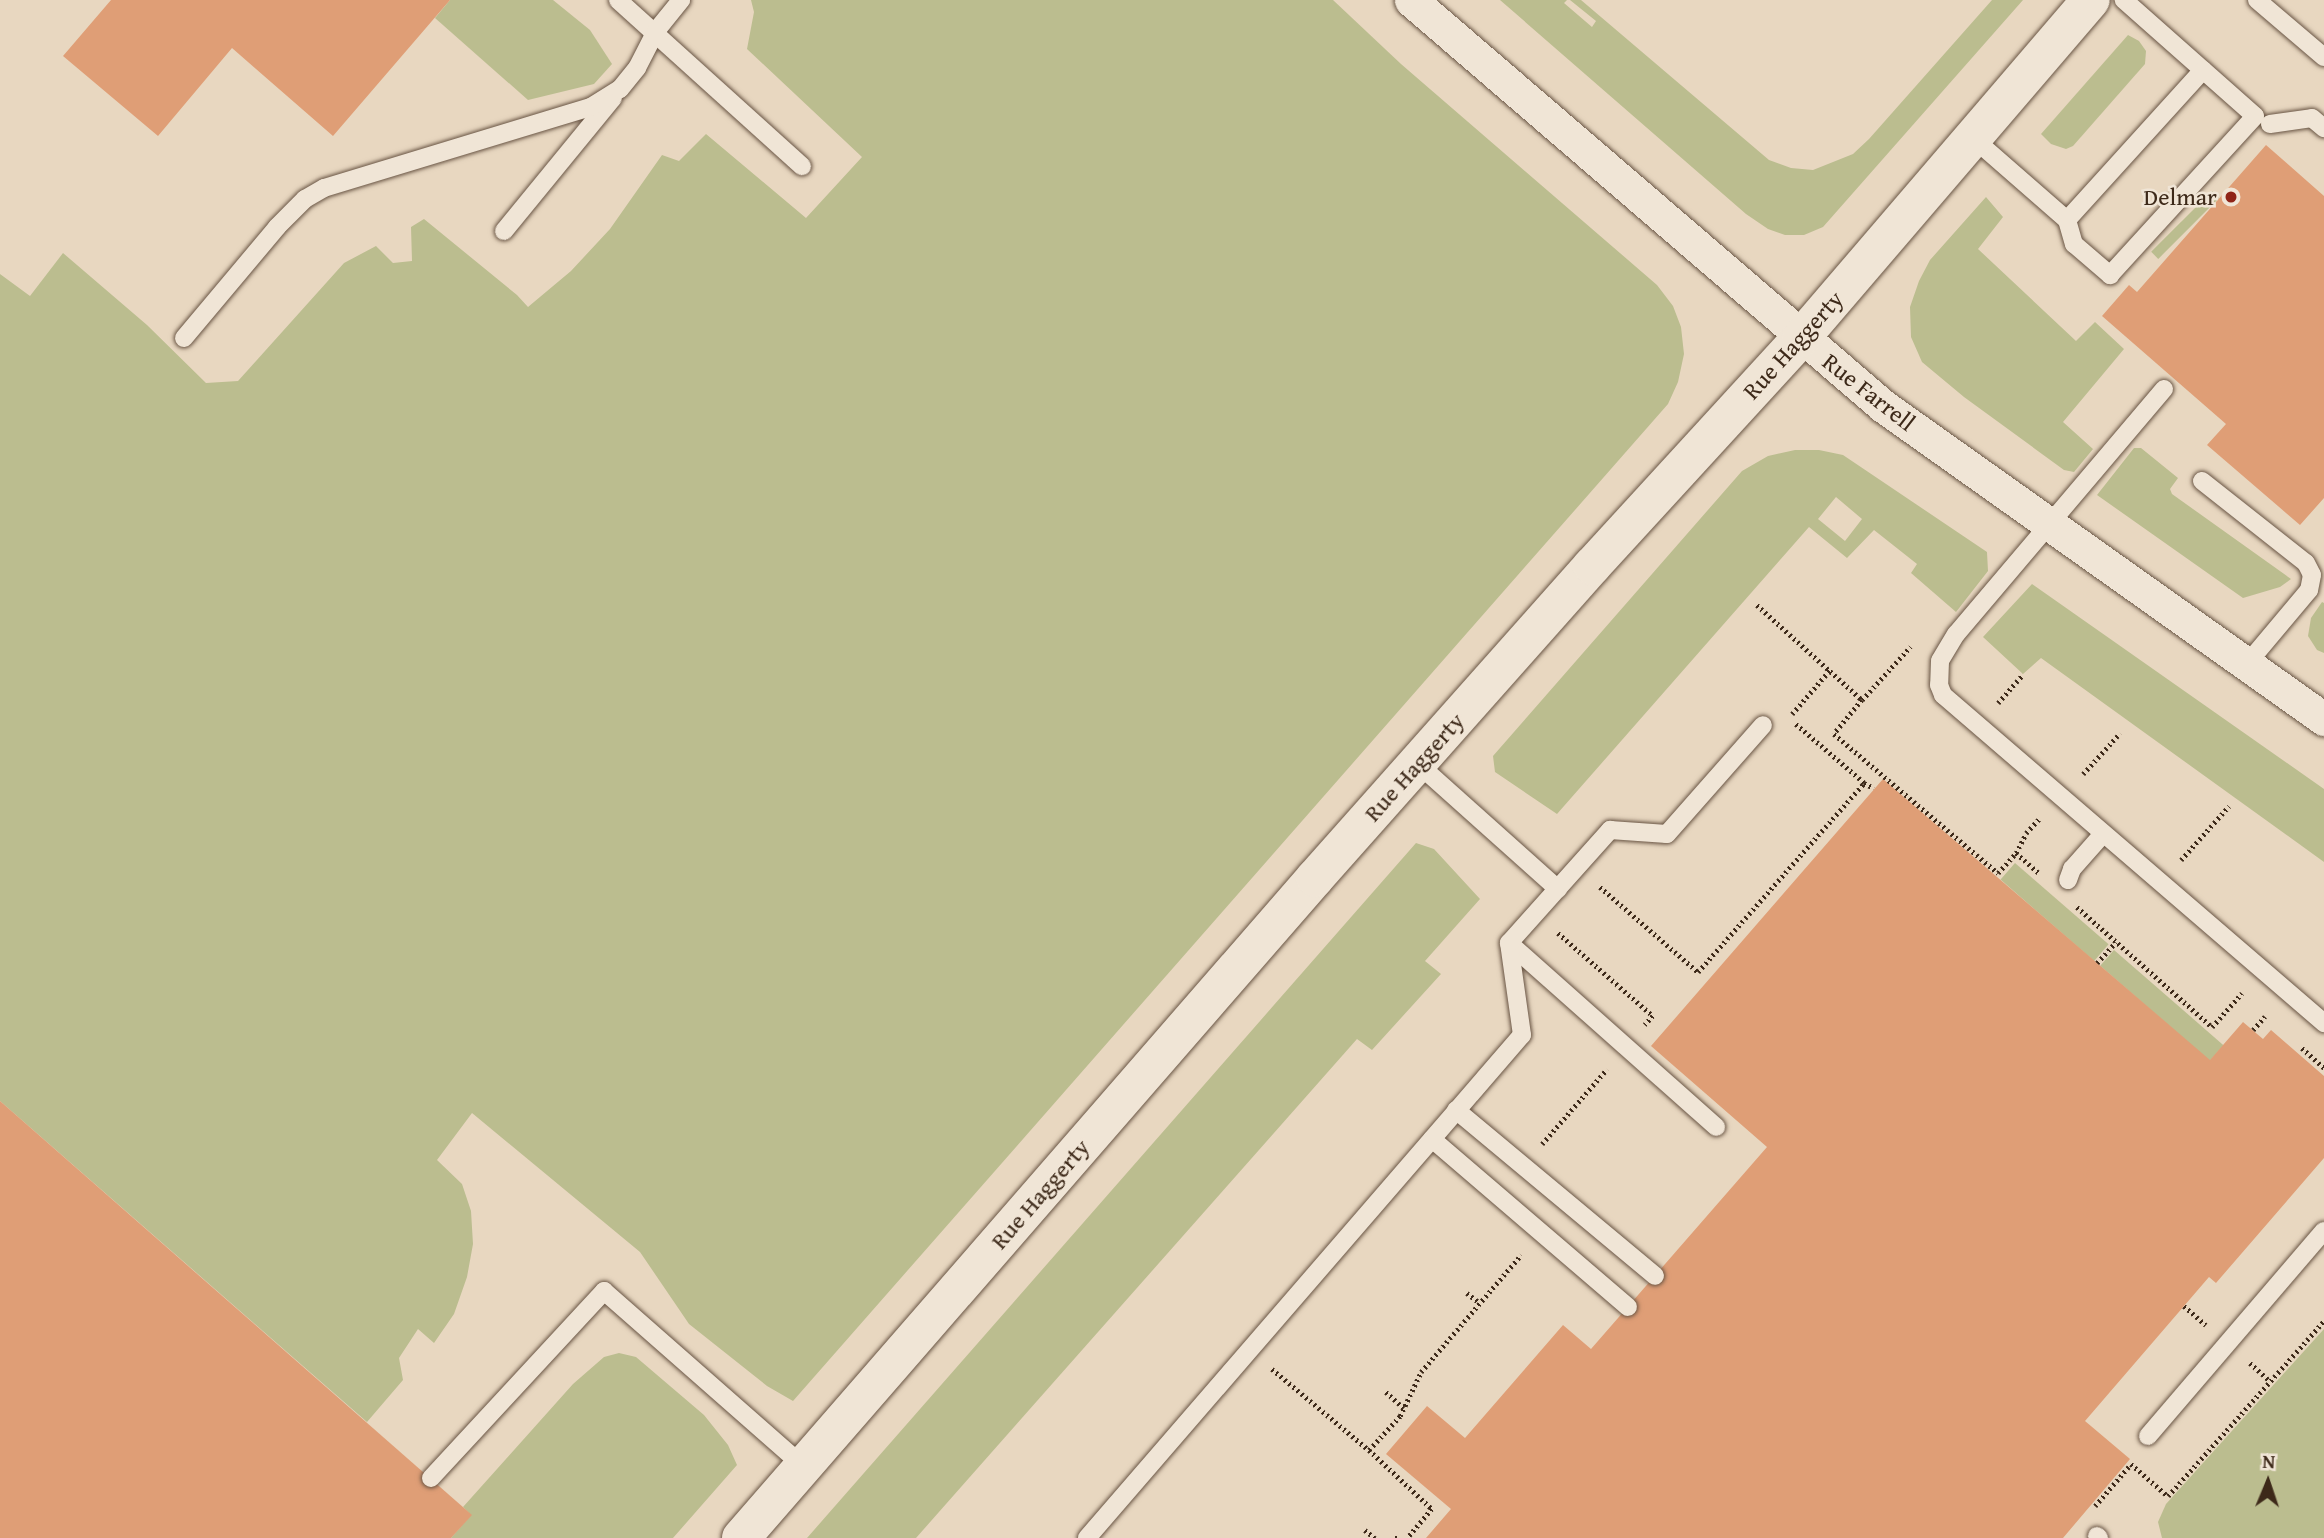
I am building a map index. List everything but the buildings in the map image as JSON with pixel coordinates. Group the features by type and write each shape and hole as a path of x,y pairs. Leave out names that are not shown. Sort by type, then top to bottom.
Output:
{"street":[{"name":"Rue Farrell","path":"1411,0 1883,406 2324,719"},
{"name":"Rue Haggerty","path":"741,1538 1417,763 1801,338 2091,0"}],"lane":[{"path":"618,0 656,31 802,166"},
{"path":"504,231 637,68 656,31 681,0"},
{"path":"1973,138 2067,220 2074,244 2110,275 2255,116 2124,0"},
{"path":"2257,0 2324,57"},
{"path":"2067,220 2203,70"},
{"path":"184,338 277,227 305,199 324,188 591,107 620,89"},
{"path":"2270,124 2320,118"},
{"path":"2164,389 2048,523 1945,650 1937,674 1939,685 1944,695 2324,1023"},
{"path":"2202,481 2306,563 2312,575 2309,590 2247,664"},
{"path":"1508,943 1611,830 1667,834 1763,725"},
{"path":"1417,763 1558,889"},
{"path":"2068,880 2072,869 2103,834"},
{"path":"1508,943 1716,1126"},
{"path":"1087,1538 1521,1035 1508,943"},
{"path":"1456,1110 1655,1276"},
{"path":"1432,1139 1628,1307"},
{"path":"2148,1436 2324,1231"},
{"path":"431,1478 604,1291 803,1466"}],"path":[{"path":"1757,605 1862,699"},
{"path":"1910,647 1834,734 1997,873 2016,853 2046,880"},
{"path":"1830,670 1788,718 1864,783 1874,788"},
{"path":"1994,707 2023,674"},
{"path":"2078,780 2119,733"},
{"path":"1617,902 1698,972 1864,783"},
{"path":"2176,866 2229,806"},
{"path":"2076,906 2212,1027 2240,995"},
{"path":"2097,963 2116,942"},
{"path":"1492,1140 1510,1119 1541,1145 1653,1016 1575,947"},
{"path":"2253,1030 2265,1016"},
{"path":"1369,1450 1404,1408 1421,1372 1523,1252 1513,1244"},
{"path":"1467,1293 1480,1304"},
{"path":"2090,1512 2131,1464 2168,1496 2324,1321"},
{"path":"1249,1350 1369,1450 1433,1509 1408,1538"},
{"path":"1386,1392 1404,1408"},
{"path":"1365,1530 1375,1538"}],"green space":[{"path":"450,0 553,0 590,30 612,64 594,84 528,100 435,18"},
{"path":"751,0 1333,0 1401,64 1657,285 1673,306 1681,327 1684,354 1678,382 1668,404 793,1401 767,1386 689,1324 640,1252 472,1113 437,1160 462,1184 471,1211 473,1244 467,1277 454,1314 434,1343 418,1329 399,1358 403,1380 367,1422 0,1101 0,274 30,296 63,253 147,325 206,383 238,381 344,263 376,246 393,263 412,261 411,227 424,219 528,307 571,271 610,229 662,155 679,161 706,134 806,218 862,157 747,49 754,12"},
{"path":"1500,0 1567,0 1564,3 1592,27 1596,21 1570,0 1581,0 1769,160 1791,168 1813,170 1853,154 1869,139 1992,0 2023,0 1823,227 1804,235 1785,235 1768,229 1746,214"},
{"path":"2128,35 2139,41 2146,51 2145,64 2073,146 2066,149 2051,144 2041,134"},
{"path":"2212,191 2219,198 2158,259 2151,252"},
{"path":"1986,197 2003,217 1978,249 2076,341 2095,322 2124,349 2063,422 2093,449 2074,472 2064,470 1964,397 1922,362 1911,337 1910,307 1930,260"},
{"path":"2134,448 2141,448 2178,478 2170,489 2172,494 2291,579 2280,587 2243,598 2097,495"},
{"path":"1795,450 1819,450 1843,455 1987,552 1988,571 1956,612 1911,573 1917,564 1874,530 1847,558 1809,527 1557,814 1495,772 1493,756 1742,471 1768,456","holes":["1836,497 1862,519 1845,541 1818,519"]},
{"path":"2032,584 2324,789 2324,862 2041,658 2023,674 1983,637"},
{"path":"2322,602 2324,653 2317,650 2308,636 2311,618"},
{"path":"1416,843 1434,849 1480,899 1425,961 1441,974 1372,1050 1357,1039 916,1538 807,1538"},
{"path":"2015,863 2109,944 2094,961 2001,880"},
{"path":"2114,950 2223,1045 2210,1061 2100,966"},
{"path":"2324,1329 2324,1538 2162,1538 2158,1522 2166,1504"},
{"path":"619,1353 636,1357 704,1415 728,1445 737,1465 673,1538 451,1538 471,1515 463,1507 573,1384 604,1357"}],"place":[{"name":"Delmar","path":"2231,197"}]}
